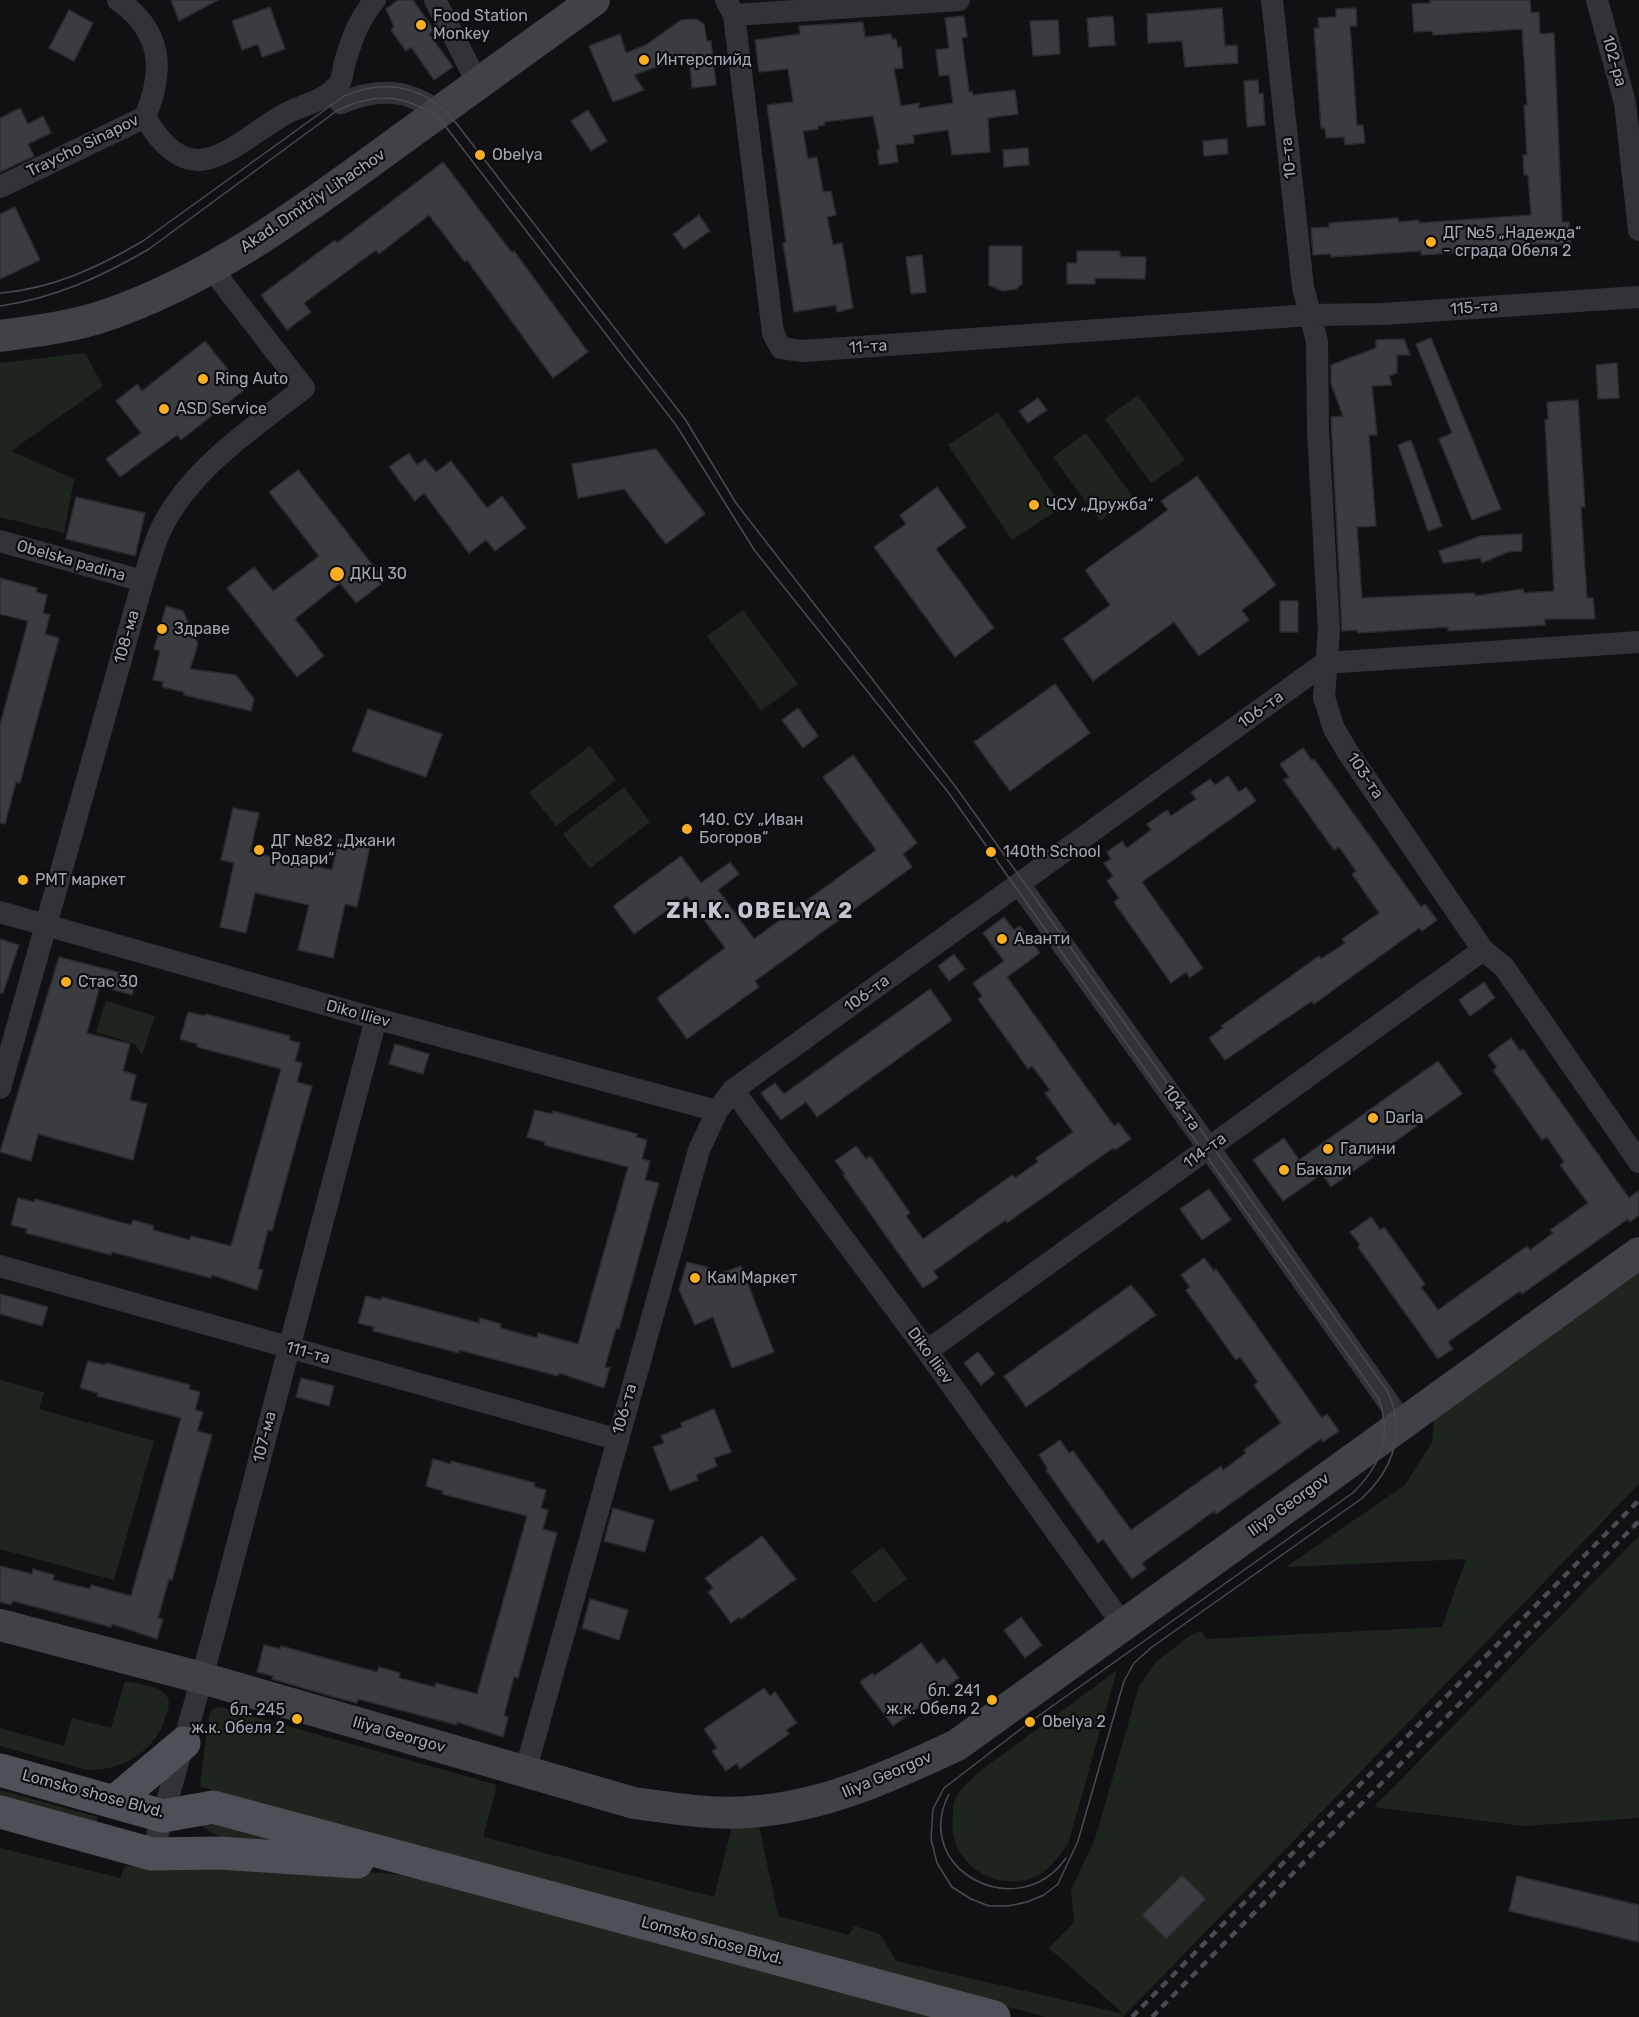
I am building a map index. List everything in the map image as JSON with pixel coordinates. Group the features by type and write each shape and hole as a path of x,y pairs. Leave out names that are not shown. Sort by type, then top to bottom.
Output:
{"main road":[{"path":"114,1802 184,1743"},
{"name":"Lomsko shose Blvd.","path":"0,1770 163,1816 213,1807 994,2017"},
{"name":"Lomsko shose Blvd.","path":"0,1812 152,1854 219,1853 430,1865"}],"street":[{"name":"Traycho Sinapov","path":"0,187 145,117 154,95 158,76 157,57 151,37 141,20 118,0"},
{"path":"145,117 158,140 169,149 189,159 219,158 288,112 316,101 331,92 340,82 358,24 375,0"},
{"path":"435,0 478,84"},
{"name":"Akad. Dmitriy Lihachov","path":"0,336 48,330 105,316 156,296 211,268 277,228 594,0"},
{"path":"730,8 959,0"},
{"name":"10-та","path":"1272,0 1303,287 1310,315"},
{"name":"102-ра","path":"1597,0 1625,103 1639,230"},
{"name":"11-та","path":"730,8 771,322 773,333 781,348 803,351 1310,315"},
{"path":"331,92 341,103 365,93 390,91 425,102 439,112"},
{"name":"108-ма","path":"0,1088 143,581 162,526 184,491 214,460 304,388 211,268"},
{"name":"115-та","path":"1310,315 1383,314 1639,297"},
{"name":"103-та","path":"1310,315 1317,342 1318,431 1329,630 1324,697 1334,729 1483,950 1503,968 1639,1161"},
{"name":"Obelska padina","path":"0,541 143,581"},
{"path":"1325,663 1639,642"},
{"name":"106-та","path":"525,1772 616,1439 699,1150 717,1111 733,1090 1325,663"},
{"name":"104-та","path":"1019,884 1403,1423"},
{"name":"Diko Iliev","path":"0,912 376,1019 717,1111"},
{"name":"114-та","path":"927,1351 1483,950"},
{"name":"107-ма","path":"152,1854 202,1678 376,1019"},
{"name":"Diko Iliev","path":"733,1090 927,1351 1123,1625"},
{"name":"Iliya Georgov","path":"0,1625 202,1678 634,1803 687,1810 749,1812 827,1799 888,1778 957,1745 1639,1253"},
{"name":"111-та","path":"0,1266 616,1439"}],"shaded area":[{"path":"85,353 103,386 11,451 74,479 64,533 0,517 0,363"},
{"path":"1138,395 1185,460 1151,483 1105,419"},
{"path":"998,412 1062,507 1012,540 948,445"},
{"path":"1086,433 1133,497 1100,521 1053,457"},
{"path":"743,610 798,684 761,711 707,636"},
{"path":"590,746 616,780 556,826 529,792"},
{"path":"624,787 650,822 590,868 563,834"},
{"path":"106,1001 155,1016 142,1055 135,1044 96,1032"},
{"path":"1639,1272 1639,1484 1123,2017 1046,2017 318,1825 200,1786 209,1715 213,1709 220,1707 497,1785 483,1837 714,1897 732,1827 759,1826 778,1916 849,1935 854,1926 880,1934 896,1961 1124,2014 1049,1948 1074,1922 1071,1890 1095,1839 1139,1686 1156,1662 1188,1637 1201,1631 1206,1639 1442,1627 1466,1559 1286,1567 1405,1485 1432,1442 1434,1417"},
{"path":"0,1380 44,1392 39,1409 154,1441 114,1580 0,1549"},
{"path":"1639,1536 1639,1818 1524,1826 1374,1807"},
{"path":"883,1547 907,1579 874,1603 851,1571"},
{"path":"1117,1670 1068,1844 1048,1868 1032,1878 1001,1881 974,1869 957,1846 953,1831 954,1803 961,1789 983,1769"},
{"path":"125,1681 161,1691 167,1697 169,1704 155,1738 137,1756 113,1767 87,1770 0,1746 0,1728 64,1746 72,1718 111,1728"},
{"path":"0,1790 98,1817 96,1825 0,1798"},
{"path":"197,1821 294,1840 242,1841 230,1839 207,1830"},
{"path":"0,1848 120,1878 125,1866 386,1873 427,1879 939,2017 0,2017"}],"building":[{"path":"171,0 218,0 179,21"},
{"path":"398,0 413,0 434,30 429,34 453,67 434,80 411,47 406,51 391,30 394,27 386,9"},
{"path":"1430,0 1530,0 1531,13 1539,12 1540,34 1554,33 1562,222 1569,222 1571,244 1521,244 1522,248 1421,255 1421,251 1331,257 1331,254 1313,255 1311,228 1329,227 1329,223 1398,218 1398,222 1419,220 1419,223 1531,215 1528,175 1524,175 1523,155 1527,155 1524,105 1527,105 1522,29 1433,35 1432,31 1414,32 1412,4 1430,3"},
{"path":"270,7 285,49 262,57 258,44 242,50 232,21"},
{"path":"1222,8 1225,46 1237,45 1238,63 1185,67 1182,41 1148,43 1147,14"},
{"path":"1356,8 1357,26 1350,26 1357,125 1363,125 1365,143 1345,145 1344,137 1326,138 1325,128 1321,128 1314,28 1319,28 1318,18 1336,17 1336,9"},
{"path":"69,10 93,23 74,61 49,48"},
{"path":"964,16 967,37 962,38 969,92 972,91 973,95 1015,90 1018,114 988,118 990,152 952,155 948,130 913,135 914,143 896,145 898,162 879,165 877,150 880,150 873,116 824,122 825,125 818,126 818,129 803,131 808,159 817,157 823,192 831,191 836,215 827,217 833,245 842,243 853,308 837,312 836,305 794,312 783,243 786,242 767,105 793,102 788,69 759,72 755,40 800,34 799,26 863,22 865,37 891,34 892,39 896,39 898,48 901,47 903,68 894,69 901,106 919,103 919,108 953,103 949,75 939,76 936,50 949,48 945,18"},
{"path":"1113,16 1115,45 1089,47 1087,18"},
{"path":"696,19 704,24 707,41 711,41 716,85 692,88 689,55 634,75 644,90 613,102 589,46 620,34 626,53 646,45 681,20"},
{"path":"1058,20 1060,54 1033,56 1030,21"},
{"path":"1258,80 1259,94 1263,93 1265,125 1247,127 1244,81"},
{"path":"20,108 28,124 43,116 51,133 28,144 34,156 0,172 0,118"},
{"path":"588,110 607,141 591,151 571,121"},
{"path":"1227,139 1228,154 1204,156 1203,141"},
{"path":"1028,148 1029,165 1004,167 1003,150"},
{"path":"443,162 512,253 514,251 588,352 553,378 467,260 465,262 429,215 379,254 376,250 304,303 311,312 287,330 261,295 335,240 337,243"},
{"path":"15,207 40,260 0,279 0,214"},
{"path":"699,215 710,231 684,249 673,234"},
{"path":"989,246 1022,246 1022,284 1016,289 1002,291 989,285"},
{"path":"1077,251 1120,251 1120,257 1146,257 1145,279 1095,278 1095,284 1067,284 1067,263 1077,263"},
{"path":"922,255 926,292 911,294 906,257"},
{"path":"1431,338 1501,509 1472,520 1439,439 1452,433 1416,344"},
{"path":"1404,339 1410,355 1397,355 1397,373 1389,376 1392,385 1372,386 1377,435 1369,435 1376,526 1357,527 1362,598 1475,593 1475,596 1523,589 1524,593 1554,591 1545,420 1548,419 1547,402 1578,400 1585,507 1581,507 1587,598 1593,598 1595,619 1545,619 1545,625 1448,631 1448,627 1358,633 1357,630 1342,631 1331,417 1343,416 1331,384 1331,365 1376,348 1376,340"},
{"path":"205,341 244,390 181,440 177,435 120,477 106,459 141,433 116,401 137,384 142,391"},
{"path":"1617,363 1619,398 1598,399 1596,365"},
{"path":"1038,398 1047,410 1028,423 1019,411"},
{"path":"1411,440 1442,526 1428,531 1398,445"},
{"path":"656,449 705,514 666,544 624,489 578,498 572,464"},
{"path":"409,453 417,465 425,459 436,472 451,461 487,508 502,496 526,528 495,551 486,540 469,553 424,493 415,501 389,467"},
{"name":"ДКЦ 30","path":"298,470 385,581 356,603 340,583 295,619 324,656 297,677 227,588 254,567 273,591 319,556 269,492"},
{"path":"1197,476 1276,585 1242,610 1249,620 1199,656 1174,622 1093,681 1063,639 1110,605 1085,570 1168,510 1161,501"},
{"path":"937,487 966,527 936,549 994,628 955,657 874,547 906,524 900,515"},
{"path":"76,497 145,513 135,556 66,539"},
{"path":"1522,534 1522,551 1508,552 1482,563 1480,558 1443,563 1439,551 1481,536"},
{"path":"0,578 37,588 36,592 47,595 43,613 50,615 45,634 59,638 20,783 16,782 5,824 0,823 0,725 28,621 0,614"},
{"path":"1280,601 1298,601 1298,632 1280,632"},
{"path":"166,606 183,611 198,644 190,669 236,675 254,699 251,711 184,695 184,692 162,687 163,682 153,680 160,651 154,649"},
{"path":"1055,684 1090,733 1010,791 974,742"},
{"path":"798,708 818,736 803,748 782,720"},
{"path":"368,709 442,734 426,777 352,751"},
{"path":"1303,748 1312,761 1314,759 1421,907 1425,904 1437,920 1422,931 1419,928 1314,1004 1312,1001 1225,1060 1209,1038 1223,1028 1221,1026 1319,956 1321,959 1345,943 1342,939 1379,913 1352,874 1356,871 1339,847 1334,850 1284,780 1289,777 1280,764"},
{"path":"853,755 917,843 903,854 912,867 755,981 759,987 687,1039 657,998 725,948 687,896 634,934 613,906 681,856 701,883 730,862 739,874 718,890 754,939 876,850 823,777"},
{"path":"1228,776 1239,792 1246,787 1256,801 1142,882 1203,968 1190,978 1186,972 1171,983 1114,902 1119,898 1107,881 1113,876 1104,863 1111,859 1107,852 1122,841 1127,848 1151,830 1147,824 1167,810 1171,816 1196,799 1191,792 1210,779 1215,785"},
{"path":"233,808 259,813 250,852 332,870 339,839 370,846 357,907 345,904 333,958 298,950 309,905 255,893 246,933 220,927 234,863 221,860"},
{"path":"1004,917 1014,930 1020,926 1040,953 1007,977 1114,1126 1119,1123 1131,1139 1115,1150 1113,1148 1007,1223 1006,1220 987,1233 934,1271 938,1278 923,1288 835,1161 856,1146 866,1159 870,1156 910,1213 906,1216 923,1239 1012,1175 1015,1178 1038,1162 1036,1158 1073,1132 1045,1093 1050,1090 1032,1066 1028,1069 978,999 982,996 973,983 1004,961 983,933"},
{"path":"0,939 19,945 3,993 0,993"},
{"path":"954,954 965,969 949,981 938,966"},
{"path":"59,957 137,977 132,995 100,986 87,1033 130,1044 123,1071 136,1075 130,1100 147,1104 133,1160 38,1134 31,1161 0,1152"},
{"path":"1484,982 1495,998 1470,1016 1459,1000"},
{"path":"930,989 952,1020 817,1117 806,1102 781,1120 761,1093 775,1083 784,1094"},
{"path":"188,1012 205,1016 206,1014 290,1036 289,1040 300,1043 295,1061 302,1063 297,1082 312,1086 272,1231 268,1230 258,1269 263,1270 257,1290 212,1275 211,1278 112,1252 111,1255 26,1233 27,1229 11,1225 18,1198 34,1202 35,1199 131,1225 133,1220 154,1226 153,1230 190,1240 191,1236 231,1246 281,1069 197,1047 197,1044 180,1039"},
{"path":"1511,1038 1520,1051 1523,1049 1629,1198 1639,1190 1639,1215 1630,1222 1628,1219 1522,1294 1520,1291 1448,1342 1453,1349 1438,1359 1358,1247 1360,1245 1350,1232 1371,1217 1380,1230 1384,1227 1425,1284 1421,1287 1438,1310 1527,1246 1530,1250 1553,1233 1550,1230 1588,1203 1560,1165 1564,1162 1547,1137 1542,1140 1493,1070 1497,1067 1488,1055"},
{"path":"395,1044 429,1054 423,1074 389,1064"},
{"path":"1438,1061 1462,1094 1331,1187 1322,1174 1283,1201 1253,1160 1284,1138 1299,1160"},
{"path":"535,1110 552,1114 553,1111 637,1134 636,1137 647,1140 642,1159 650,1161 645,1180 659,1183 619,1329 616,1328 605,1367 610,1368 604,1388 559,1373 558,1376 459,1350 459,1353 373,1331 374,1327 358,1323 366,1296 381,1300 382,1297 479,1323 480,1318 501,1324 500,1328 537,1338 538,1333 578,1344 628,1167 544,1145 545,1142 527,1137"},
{"path":"1209,1189 1231,1220 1202,1240 1180,1209"},
{"path":"1204,1258 1214,1271 1216,1269 1322,1418 1327,1414 1339,1431 1323,1442 1321,1439 1216,1514 1214,1511 1142,1563 1146,1569 1132,1579 1103,1539 1098,1543 1046,1470 1048,1469 1039,1455 1060,1440 1069,1453 1073,1451 1131,1530 1221,1466 1223,1470 1246,1453 1244,1450 1281,1423 1254,1385 1258,1382 1240,1357 1236,1360 1186,1290 1190,1287 1181,1275"},
{"path":"687,1262 707,1267 711,1277 741,1266 774,1352 732,1368 713,1317 695,1325 679,1290"},
{"path":"1131,1285 1156,1315 1026,1407 1004,1376"},
{"path":"0,1294 48,1307 42,1326 0,1314"},
{"path":"978,1352 995,1374 981,1385 964,1363"},
{"path":"88,1361 105,1365 106,1363 190,1385 189,1389 200,1392 195,1410 203,1412 197,1431 212,1435 172,1580 169,1579 158,1618 163,1619 157,1639 112,1624 111,1627 13,1601 11,1605 0,1602 0,1566 32,1574 33,1569 54,1575 53,1580 90,1589 91,1585 131,1596 181,1418 97,1396 98,1393 80,1388"},
{"path":"301,1378 334,1386 329,1406 296,1397"},
{"path":"714,1409 731,1452 714,1458 717,1466 696,1475 698,1480 670,1491 653,1447 664,1443 661,1436 682,1427 681,1423"},
{"path":"433,1459 451,1464 451,1461 535,1483 534,1487 546,1490 541,1508 548,1510 543,1529 557,1533 518,1678 514,1677 504,1716 508,1717 503,1737 457,1722 457,1725 358,1699 357,1703 334,1697 272,1679 273,1676 257,1672 264,1645 280,1649 281,1646 377,1672 379,1667 400,1673 399,1678 435,1687 436,1683 477,1694 527,1516 442,1494 443,1491 426,1486"},
{"path":"613,1508 654,1520 645,1552 604,1541"},
{"path":"762,1536 796,1579 741,1619 739,1617 731,1623 708,1592 713,1588 705,1578"},
{"path":"590,1599 628,1610 619,1640 582,1628"},
{"path":"1021,1617 1042,1645 1025,1658 1004,1630"},
{"path":"921,1643 937,1664 944,1658 959,1678 893,1726 860,1682 872,1673 874,1676"},
{"path":"764,1688 770,1696 775,1692 797,1723 786,1730 789,1734 740,1769 737,1763 726,1771 712,1751 717,1748 704,1729"},
{"path":"1182,1875 1206,1899 1166,1939 1142,1915"},
{"path":"1517,1876 1639,1905 1639,1942 1509,1911"}],"tram line":[{"path":"0,293 56,282 126,251 344,96 375,87 405,89 419,93 444,110 685,419 736,503 955,786 1388,1392 1396,1422 1396,1436 1388,1463 1372,1488 1361,1499 1152,1647 1134,1663 1124,1681 1078,1841 1058,1884 1044,1895 1008,1906 989,1906 971,1899 952,1887 937,1863 931,1839 933,1809 944,1788 1030,1722 1354,1492 1371,1471 1381,1450 1384,1426 1379,1399 948,792 755,551 676,425 439,118 414,104 390,98 365,100 352,104 338,110 149,249 113,269 59,292 0,306"},
{"path":"949,1794 941,1821 944,1846 956,1866 975,1880 998,1888 1022,1887 1046,1878 1066,1858"}],"railway":[{"path":"1132,2017 1639,1500"},
{"path":"1152,2017 1639,1521"}],"place":[{"name":"Food Station Monkey","path":"421,25"},
{"name":"Интерспийд","path":"644,60"},
{"name":"Obelya","path":"480,155"},
{"name":"ДГ №5 „Надежда“ - сграда Обеля 2","path":"1431,242"},
{"name":"Ring Auto","path":"203,379"},
{"name":"ASD Service","path":"164,409"},
{"name":"ЧСУ „Дружба“","path":"1034,505"},
{"name":"ДКЦ 30","path":"337,574"},
{"name":"Здраве","path":"162,629"},
{"name":"140. СУ „Иван Богоров“","path":"687,829"},
{"name":"ДГ №82 „Джани Родари“","path":"259,850"},
{"name":"140th School","path":"991,852"},
{"name":"РМТ маркет","path":"23,880"},
{"name":"Аванти","path":"1002,939"},
{"name":"Стас 30","path":"66,982"},
{"name":"Darla","path":"1373,1118"},
{"name":"Галини","path":"1328,1149"},
{"name":"Бакали","path":"1284,1170"},
{"name":"Кам Маркет","path":"695,1278"},
{"name":"бл. 241 ж.к. Обеля 2","path":"992,1700"},
{"name":"бл. 245 ж.к. Обеля 2","path":"297,1719"},
{"name":"Obelya 2","path":"1030,1722"}],"district":[{"name":"ZH.K. OBELYA 2","path":"760,912"}]}
